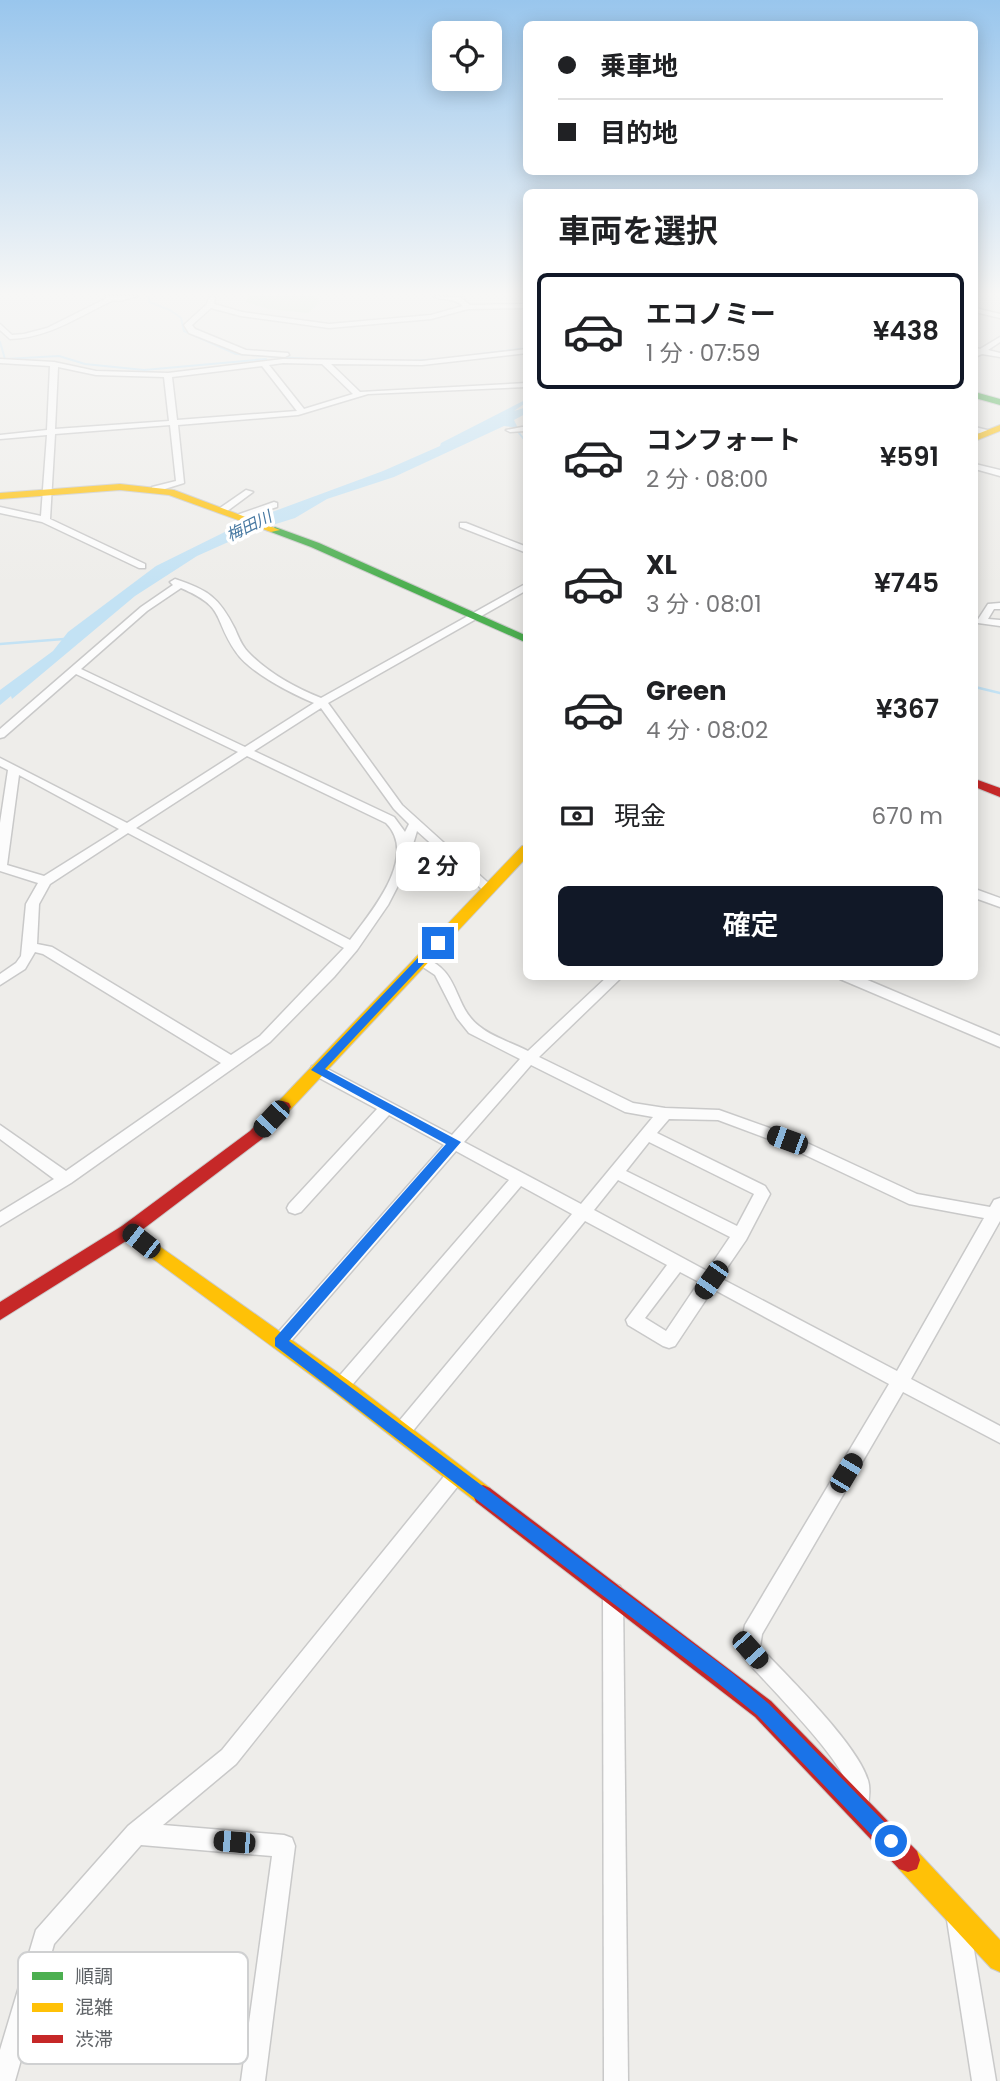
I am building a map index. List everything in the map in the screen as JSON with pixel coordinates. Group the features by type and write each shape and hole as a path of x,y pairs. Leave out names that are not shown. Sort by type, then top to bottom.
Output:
{"street":[{"path":"45,520 53,393"},
{"path":"155,489 180,483 171,393"},
{"path":"287,393 302,412"},
{"path":"0,437 302,412 358,394 375,393"},
{"path":"978,396 1000,402"},
{"path":"510,430 522,429"},
{"path":"978,467 1000,473"},
{"path":"0,496 120,487 155,489 181,495 283,532 523,637"},
{"path":"231,513 249,492"},
{"path":"231,513 274,505"},
{"path":"0,510 45,520 142,566"},
{"path":"463,525 523,548"},
{"path":"0,735 144,609 178,583 207,596 219,607 242,652 257,666 301,694 322,702 377,776 378,783 398,807 489,889"},
{"path":"0,980 24,963 30,947 31,901 46,881 322,702 523,588"},
{"path":"1000,606 991,606 982,621 1000,623"},
{"path":"75,670 390,820 397,827 405,850"},
{"path":"0,761 352,947"},
{"path":"14,768 0,864 3,869 46,881"},
{"path":"978,784 1000,793"},
{"path":"0,1220 66,1179 265,1039 352,947 384,902 398,874 416,822"},
{"path":"0,1312 128,1231 256,1135 523,853"},
{"path":"978,894 1000,903"},
{"path":"30,947 47,950 233,1063"},
{"path":"421,961 440,972 464,1018 474,1030 630,1108 665,1113 719,1115 787,1140 914,1200 998,1211 752,1632 750,1650 843,1754 858,1783 858,1806"},
{"path":"280,1342 528,1059 613,980"},
{"path":"854,980 1000,1042"},
{"path":"317,1070 1000,1435"},
{"path":"295,1208 387,1107"},
{"path":"401,1432 665,1113"},
{"path":"0,1132 66,1179"},
{"path":"648,1135 760,1190 762,1194 740,1235 668,1341 634,1320 678,1263"},
{"path":"617,1173 740,1235"},
{"path":"341,1387 520,1177"},
{"path":"128,1231 401,1432 763,1709 858,1806 1000,1959"},
{"path":"40,1952 44,1938 136,1834 229,1757 456,1475"},
{"path":"612,1593 616,2081"},
{"path":"136,1834 284,1846 253,2081"},
{"path":"956,1912 984,2081"},
{"path":"3,2081 18,2029"}],"water":[{"name":"梅田川","path":"523,401 523,405 514,411 523,408 523,415 514,420 518,428 504,426 394,477 327,499 295,518 253,531 197,556 135,596 12,699 11,696 0,705 0,690 53,651 68,632 156,566 245,522 383,471 440,446 441,443"}],"waterway":[{"path":"515,428 523,438"},
{"path":"0,644 64,639"},
{"path":"978,688 1000,693"}],"traffic: fast":[{"path":"978,396 1000,402"},
{"path":"275,530 315,545 523,638"}],"traffic: slow":[{"path":"978,437 1000,428"},
{"path":"0,496 120,487 171,492 275,530"},
{"path":"283,1107 523,853"},
{"path":"128,1231 341,1386 483,1495"},
{"path":"908,1860 1000,1959"}],"traffic: jam":[{"path":"978,784 1000,793"},
{"path":"0,1312 128,1231 256,1135 283,1107"},
{"path":"483,1495 763,1709 908,1860"}],"route":[{"path":"438,943 317,1070 455,1142 280,1342 763,1709 891,1841"}]}
